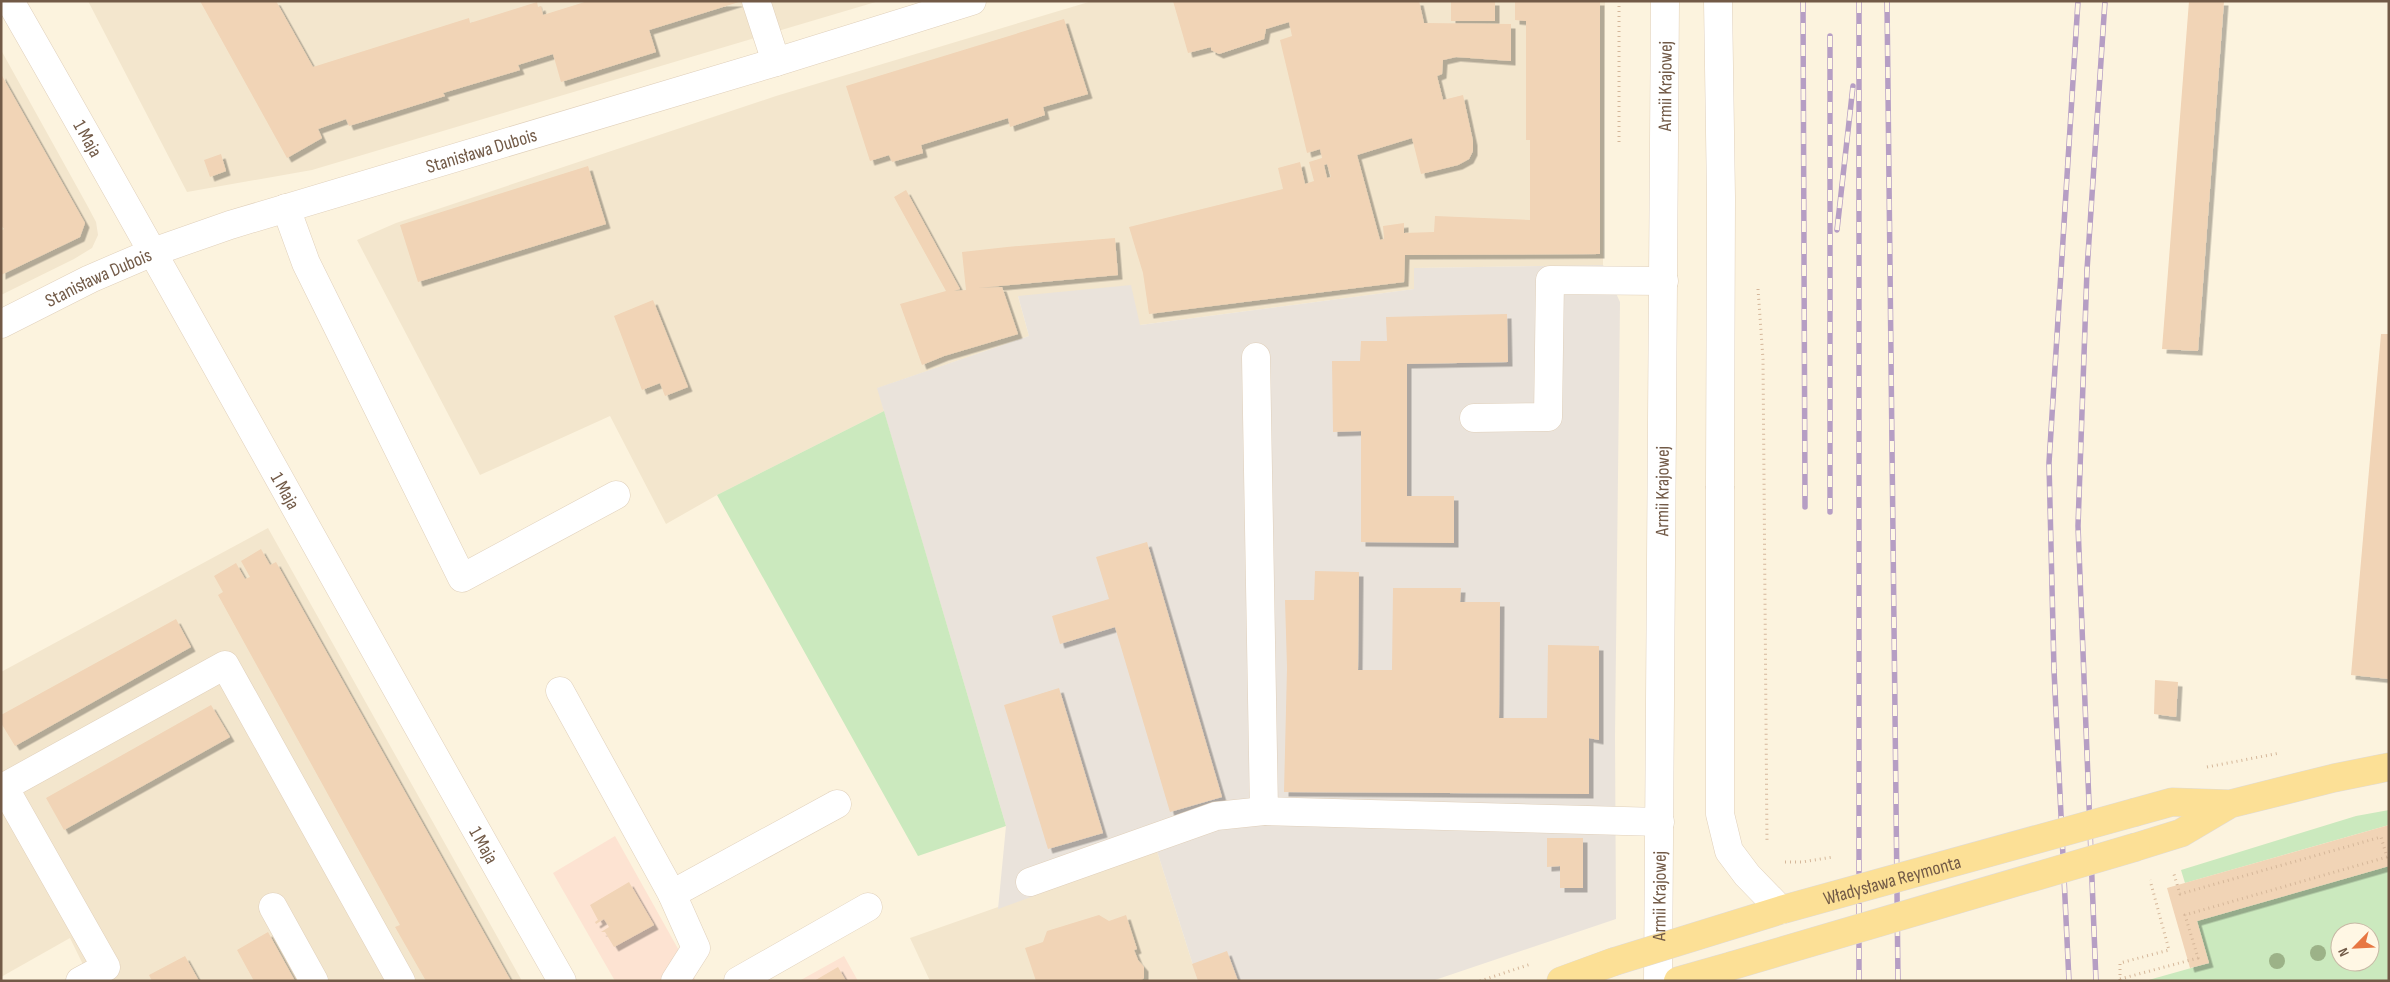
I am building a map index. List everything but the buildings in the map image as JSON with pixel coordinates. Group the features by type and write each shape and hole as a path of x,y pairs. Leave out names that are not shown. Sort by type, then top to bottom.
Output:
{"main road":[{"name":"Władysława Reymonta","path":"1561,981 1612,962 1781,910 2172,802 2230,804 2334,778 2389,767"},
{"name":"Władysława Reymonta","path":"1678,981 1730,973 2136,848 2181,833 2230,804"}],"street":[{"name":"1 Maja","path":"10,1 153,252 419,731 562,981"},
{"path":"756,1 776,62"},
{"name":"Stanisława Dubois","path":"1,324 90,279 153,252 230,225 776,62 972,1"},
{"name":"Armii Krajowej","path":"1658,981 1665,1"},
{"path":"1718,1 1721,198 1720,814 1729,851 1747,875 1781,910"},
{"path":"286,208 306,263 462,578 616,495"},
{"path":"1474,418 1548,417 1550,280 1664,281"},
{"path":"1256,357 1264,811"},
{"path":"80,981 106,967 4,787 226,665 401,981"},
{"path":"560,691 672,894 696,948 675,981"},
{"path":"672,894 837,804"},
{"path":"1030,882 1216,816 1264,811 1660,822"},
{"path":"273,907 314,981"},
{"path":"738,981 868,907"}],"path":[{"path":"1619,1 1619,142"},
{"path":"1758,281 1763,359 1767,851"},
{"path":"2153,891 2170,950 2120,962 2120,980 2198,958 2185,914 2387,857 2381,836 2180,894 2170,864"}],"shaded area":[{"path":"88,1 879,1 312,170 187,192"},
{"path":"1092,1 1605,1 1603,265 1414,268 1415,289 1140,325 1018,296 1029,336 878,388 884,411 717,495 666,524 610,416 480,475 357,240 396,223 776,96"},
{"path":"1,50 96,222 98,235 92,248 74,259 1,295"},
{"path":"1603,265 1620,302 1615,737 1616,919 1432,981 1198,981 1157,851 998,909 1006,826 877,388 1029,336 1018,296 1131,285 1140,325 1414,289 1414,268"},
{"path":"268,528 522,981 91,981 70,938 1,977 1,672"},
{"path":"615,836 696,981 615,981 553,873"},
{"path":"1157,851 1198,981 930,981 910,938"},
{"path":"844,956 858,981 799,981"}],"green space":[{"path":"884,411 1006,826 918,856 717,495"},
{"path":"2389,810 2389,825 2185,883 2181,870 2356,816"},
{"path":"2389,866 2389,981 2145,981 2209,963 2197,921"}],"railway":[{"path":"1803,1 1805,507"},
{"path":"1859,1 1859,981"},
{"path":"1887,1 1898,981"},
{"path":"2069,981 2054,670 2049,463 2078,1"},
{"path":"2096,981 2078,526 2087,270 2105,1"},
{"path":"1830,36 1830,512"},
{"path":"1837,230 1853,86"}]}
